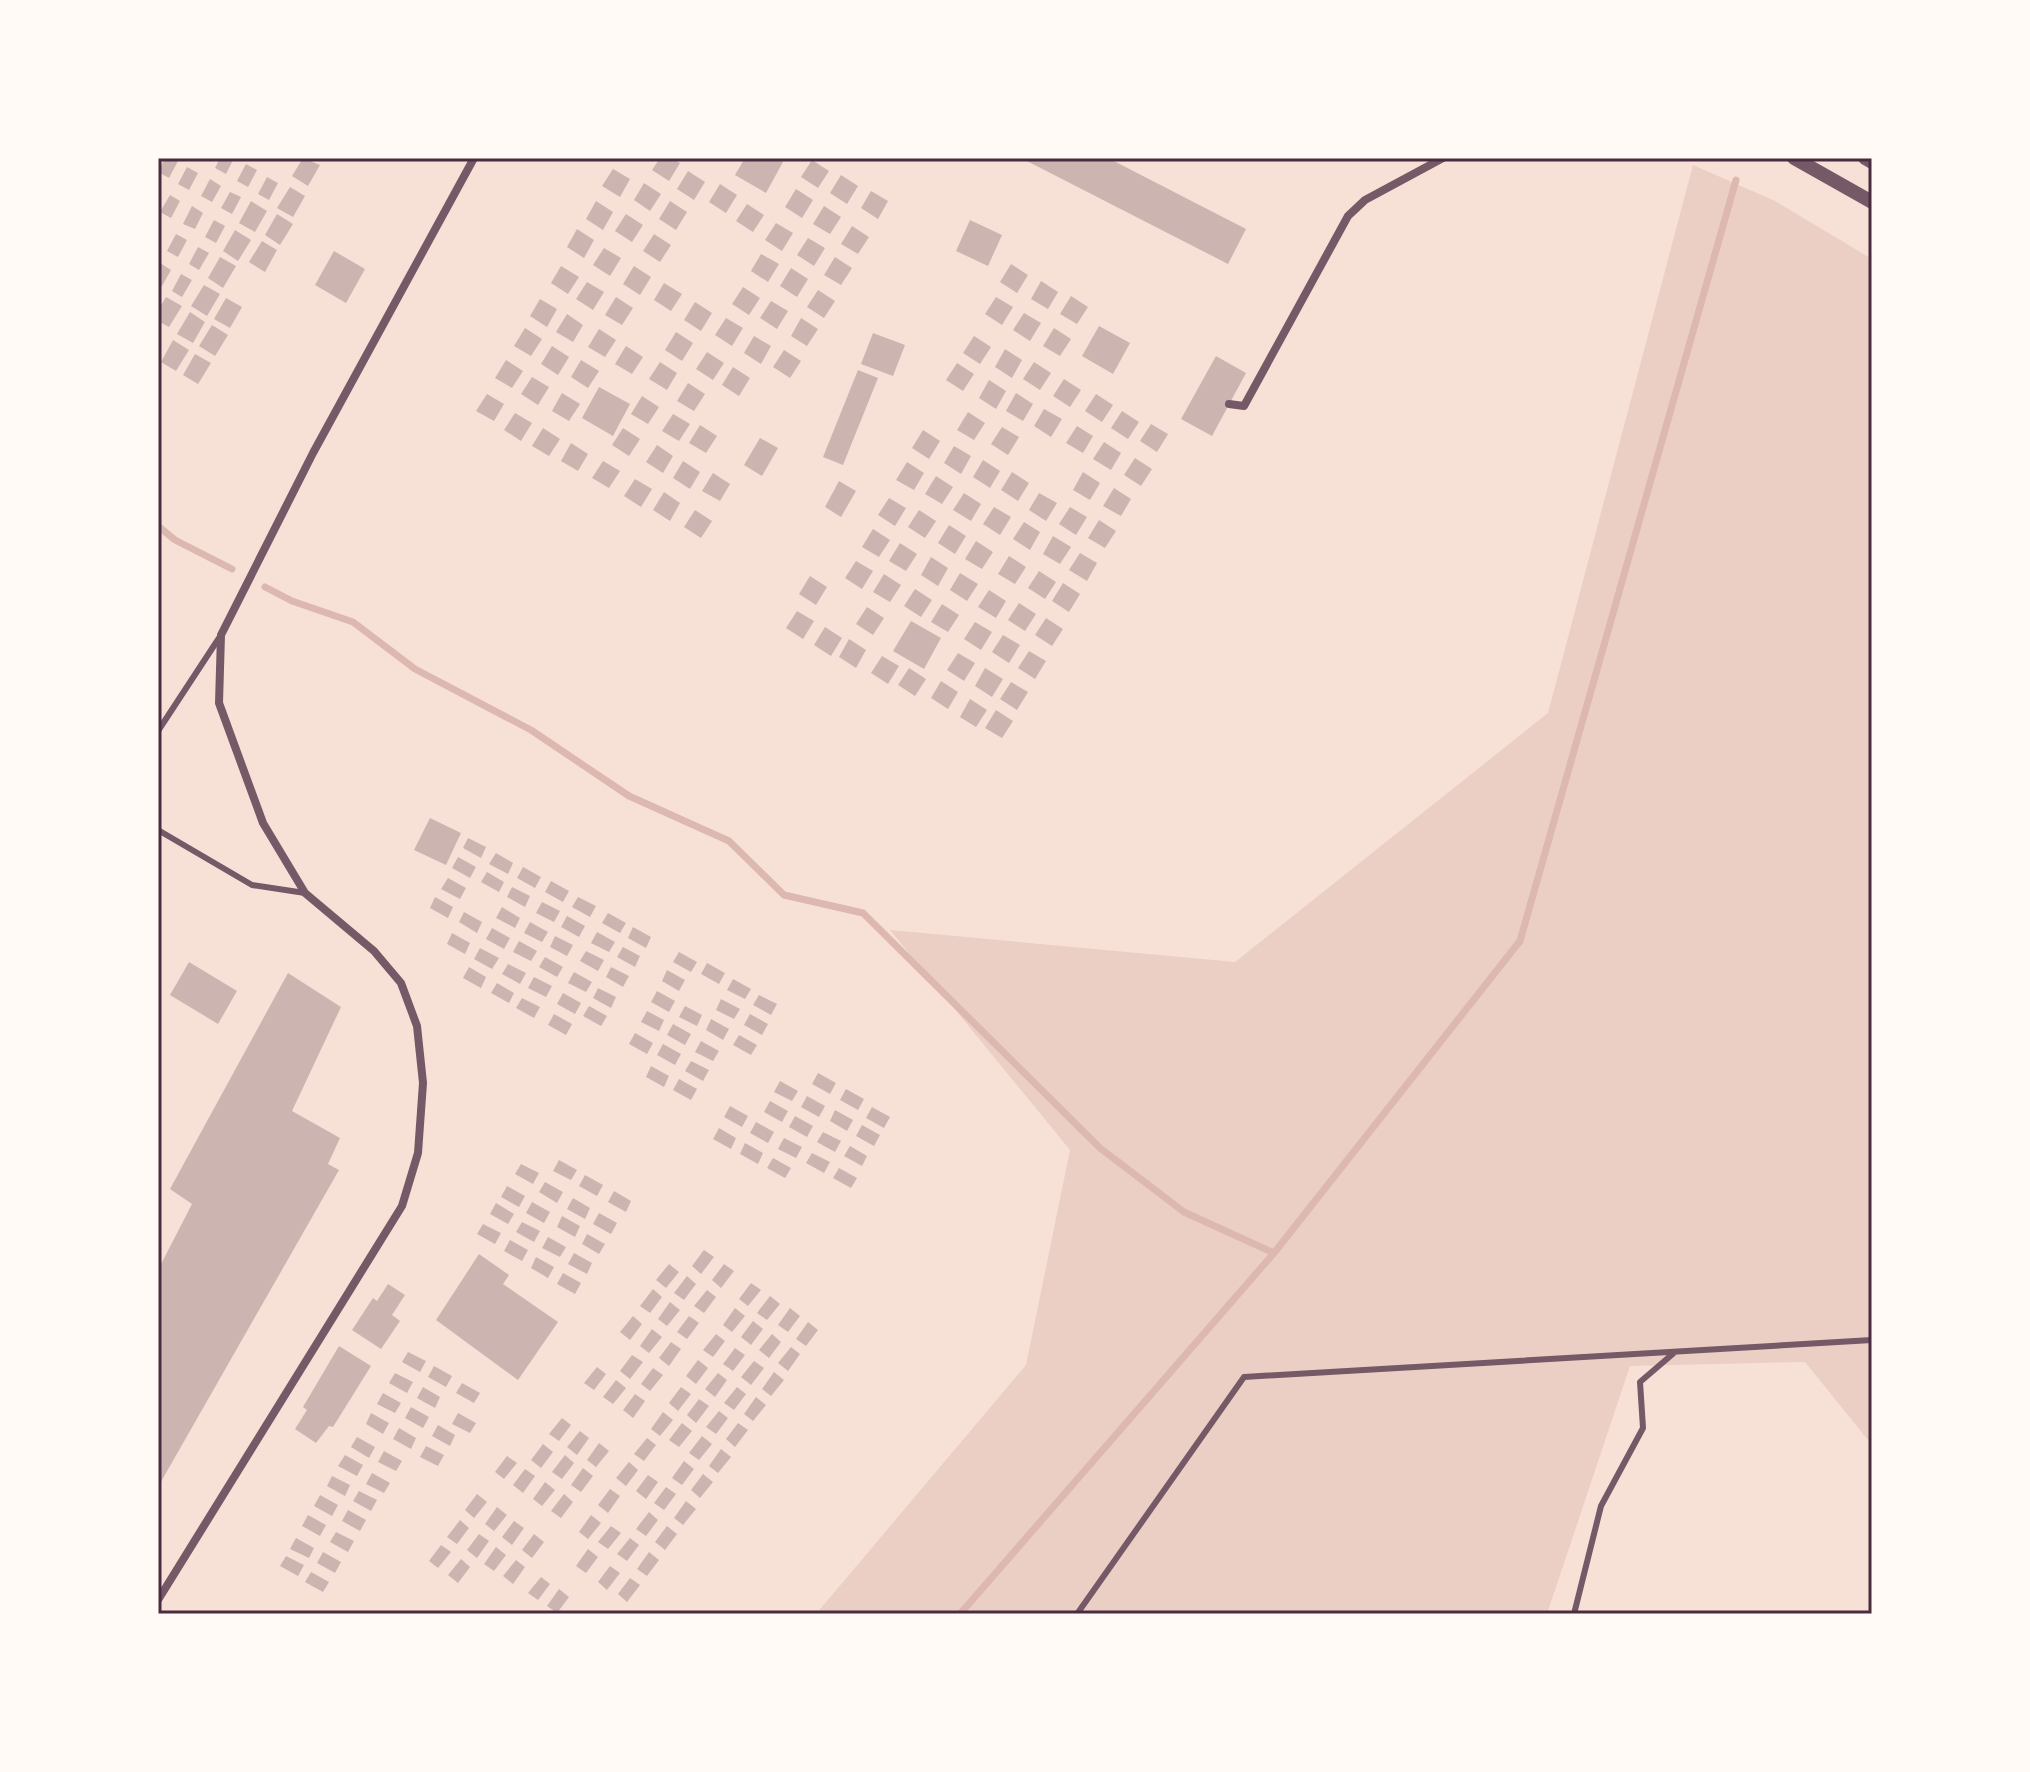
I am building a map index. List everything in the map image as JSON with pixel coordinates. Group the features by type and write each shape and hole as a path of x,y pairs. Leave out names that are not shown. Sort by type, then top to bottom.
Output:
{"street":[{"path":"158,1600 402,1206 418,1153 423,1083 417,1026 401,983 374,951 305,893 263,823 219,703 221,635 313,453 356,380 474,158"},
{"path":"1229,404 1244,406 1348,216 1365,200 1443,158"},
{"path":"1794,158 1872,202"},
{"path":"1865,158 1872,162"}],"lane":[{"path":"158,731 221,635"},
{"path":"158,830 252,885 305,893"},
{"path":"1077,1614 1244,1377 1872,1340"},
{"path":"1574,1614 1601,1506 1643,1428 1640,1382 1676,1352"}],"shaded area":[{"path":"1693,165 1775,201 1872,259 1872,1445 1805,1362 1630,1366 1547,1614 816,1614 1026,1365 1070,1150 890,930 1235,962 1548,713"}],"building":[{"path":"165,158 178,161 169,178 158,172"},
{"path":"220,158 234,158 226,174 215,168"},
{"path":"303,158 320,165 308,186 292,176"},
{"path":"660,158 671,158 680,163 669,181 652,170"},
{"path":"745,158 776,158 783,162 766,193 735,175"},
{"path":"1021,158 1108,158 1246,229 1228,264"},
{"path":"812,160 829,171 818,188 801,177"},
{"path":"246,164 257,170 248,187 237,181"},
{"path":"187,167 198,173 189,190 178,184"},
{"path":"613,169 630,179 620,197 602,186"},
{"path":"688,171 705,182 694,200 677,189"},
{"path":"841,175 858,186 847,204 830,193"},
{"path":"267,177 278,183 269,200 258,194"},
{"path":"210,179 221,186 212,202 201,196"},
{"path":"644,183 661,194 650,211 634,200"},
{"path":"720,184 737,195 726,213 709,202"},
{"path":"290,187 305,196 293,217 277,208"},
{"path":"796,189 813,200 802,218 785,207"},
{"path":"871,191 888,201 878,219 861,208"},
{"path":"230,192 241,197 232,214 221,208"},
{"path":"170,195 180,201 171,218 160,212"},
{"path":"251,201 267,211 255,232 239,223"},
{"path":"596,201 613,212 603,230 586,219"},
{"path":"670,201 687,212 676,230 659,219"},
{"path":"747,204 764,215 753,232 736,221"},
{"path":"192,206 203,213 195,229 183,224"},
{"path":"824,206 841,217 830,234 813,224"},
{"path":"277,214 293,224 280,245 265,235"},
{"path":"626,214 643,225 632,242 615,231"},
{"path":"214,220 225,226 216,243 205,237"},
{"path":"970,220 1002,235 988,266 956,251"},
{"path":"776,223 793,233 782,251 765,240"},
{"path":"852,226 869,237 858,254 841,244"},
{"path":"577,229 594,240 584,258 567,247"},
{"path":"235,230 251,240 238,261 223,251"},
{"path":"176,234 187,240 178,257 167,251"},
{"path":"654,234 671,245 660,262 643,251"},
{"path":"808,238 825,248 814,266 797,255"},
{"path":"262,241 277,250 265,272 249,262"},
{"path":"198,247 209,253 199,270 189,264"},
{"path":"604,248 621,258 610,276 593,265"},
{"path":"334,251 365,269 346,303 315,285"},
{"path":"761,254 779,264 768,282 751,271"},
{"path":"220,257 236,266 223,288 208,278"},
{"path":"835,257 852,268 841,285 824,275"},
{"path":"160,263 171,270 162,286 158,284"},
{"path":"1011,264 1028,275 1017,293 1000,282"},
{"path":"561,266 579,277 568,294 551,283"},
{"path":"634,266 651,277 640,295 623,284"},
{"path":"791,268 808,279 797,297 780,286"},
{"path":"181,274 192,280 182,297 172,291"},
{"path":"1041,281 1058,292 1048,309 1031,299"},
{"path":"587,282 604,292 593,310 576,299"},
{"path":"664,283 682,294 671,311 654,300"},
{"path":"204,285 220,294 207,316 191,306"},
{"path":"743,287 760,298 749,315 732,304"},
{"path":"818,290 835,301 824,318 807,307"},
{"path":"1071,296 1088,307 1077,324 1060,314"},
{"path":"166,297 182,306 169,327 158,321 158,310"},
{"path":"616,297 633,308 622,325 605,315"},
{"path":"996,297 1013,307 1002,325 985,314"},
{"path":"226,298 242,307 230,328 214,319"},
{"path":"540,299 557,309 547,327 530,316"},
{"path":"771,301 788,311 777,329 760,318"},
{"path":"695,302 712,313 701,331 684,320"},
{"path":"190,312 205,322 193,343 177,334"},
{"path":"1024,313 1041,323 1030,341 1013,330"},
{"path":"567,314 583,325 573,342 556,332"},
{"path":"726,318 743,328 732,346 715,335"},
{"path":"801,318 818,329 807,346 791,336"},
{"path":"212,325 228,335 215,356 199,346"},
{"path":"1099,326 1130,343 1113,374 1082,356"},
{"path":"525,328 542,339 531,356 514,346"},
{"path":"1054,328 1071,339 1060,356 1043,346"},
{"path":"599,329 616,340 605,357 588,347"},
{"path":"676,332 693,343 682,361 665,350"},
{"path":"873,333 905,345 893,376 861,364"},
{"path":"754,336 771,346 761,364 744,353"},
{"path":"974,336 991,347 980,364 963,353"},
{"path":"173,340 189,350 176,371 161,362"},
{"path":"552,346 569,357 558,375 541,364"},
{"path":"626,346 643,357 632,374 615,364"},
{"path":"1005,349 1022,360 1012,378 995,367"},
{"path":"784,350 801,361 790,378 773,367"},
{"path":"707,352 724,363 713,380 696,369"},
{"path":"195,354 211,363 198,384 183,375"},
{"path":"1216,356 1246,373 1212,436 1181,419"},
{"path":"506,360 523,371 512,388 495,378"},
{"path":"581,360 599,371 588,388 571,377"},
{"path":"660,362 677,373 667,390 649,379"},
{"path":"1034,362 1051,373 1040,390 1023,379"},
{"path":"957,363 974,374 963,391 946,380"},
{"path":"733,367 750,378 739,396 722,385"},
{"path":"858,370 878,378 843,465 823,457"},
{"path":"532,377 549,387 538,405 521,394"},
{"path":"1064,379 1081,390 1070,407 1053,396"},
{"path":"989,380 1006,391 996,409 979,398"},
{"path":"688,383 705,394 694,411 677,401"},
{"path":"599,387 630,404 613,436 582,418"},
{"path":"562,393 580,404 569,421 552,411"},
{"path":"1016,393 1033,404 1023,421 1006,411"},
{"path":"487,394 504,404 494,421 476,411"},
{"path":"1096,394 1113,405 1102,422 1085,411"},
{"path":"642,396 659,407 648,424 631,414"},
{"path":"1044,409 1062,419 1051,437 1034,426"},
{"path":"1122,411 1139,422 1128,439 1111,428"},
{"path":"968,412 985,423 974,440 957,430"},
{"path":"515,413 532,423 521,441 504,430"},
{"path":"673,414 690,424 679,441 662,431"},
{"path":"1151,424 1168,434 1157,452 1140,441"},
{"path":"700,425 717,436 706,453 689,443"},
{"path":"1077,426 1093,436 1083,453 1066,443"},
{"path":"1002,427 1019,437 1008,455 991,444"},
{"path":"543,428 560,439 549,456 532,446"},
{"path":"623,428 640,439 629,456 612,445"},
{"path":"923,430 940,441 929,459 912,448"},
{"path":"760,438 778,448 762,476 744,465"},
{"path":"1104,442 1121,453 1111,470 1093,459"},
{"path":"571,443 588,454 578,471 561,461"},
{"path":"657,445 673,456 663,473 646,462"},
{"path":"954,446 971,456 961,474 944,463"},
{"path":"1135,458 1152,469 1141,486 1124,475"},
{"path":"983,460 1000,471 990,488 973,477"},
{"path":"603,461 620,471 609,488 592,478"},
{"path":"683,461 700,472 690,489 673,478"},
{"path":"907,462 924,473 914,490 896,480"},
{"path":"1012,472 1029,483 1018,501 1001,490"},
{"path":"1083,472 1100,483 1090,500 1073,490"},
{"path":"713,473 730,484 720,501 702,491"},
{"path":"936,476 953,487 942,504 925,494"},
{"path":"635,479 652,489 641,507 624,496"},
{"path":"839,481 856,491 841,517 825,507"},
{"path":"1114,488 1131,499 1121,516 1103,506"},
{"path":"664,492 680,503 670,521 653,510"},
{"path":"964,493 981,504 971,521 953,510"},
{"path":"1039,493 1057,503 1046,521 1029,510"},
{"path":"889,498 906,508 895,526 878,515"},
{"path":"994,507 1011,517 1000,535 983,524"},
{"path":"1070,507 1087,517 1076,535 1059,524"},
{"path":"695,510 712,521 701,538 684,527"},
{"path":"919,510 936,521 925,538 908,527"},
{"path":"1099,520 1116,531 1105,548 1088,538"},
{"path":"1024,522 1040,532 1030,550 1013,539"},
{"path":"949,525 966,536 955,554 938,543"},
{"path":"873,529 890,540 879,557 862,547"},
{"path":"1053,536 1071,547 1060,564 1043,554"},
{"path":"976,541 993,552 982,569 965,559"},
{"path":"900,543 917,554 906,571 889,561"},
{"path":"1080,553 1097,563 1087,581 1069,570"},
{"path":"1009,556 1026,567 1015,584 998,574"},
{"path":"931,557 948,568 938,586 921,575"},
{"path":"856,561 873,571 862,589 845,578"},
{"path":"1039,571 1056,582 1045,599 1028,588"},
{"path":"960,573 978,584 967,601 950,590"},
{"path":"884,574 901,585 890,602 873,592"},
{"path":"810,576 827,587 816,605 799,594"},
{"path":"1063,583 1080,594 1069,612 1052,601"},
{"path":"915,589 932,600 921,617 904,606"},
{"path":"989,590 1006,601 996,618 978,607"},
{"path":"1019,603 1036,614 1025,631 1008,620"},
{"path":"942,604 959,615 948,632 931,622"},
{"path":"867,607 884,618 873,635 856,624"},
{"path":"797,611 814,621 803,639 786,628"},
{"path":"1046,618 1063,629 1052,646 1035,635"},
{"path":"911,621 941,638 924,669 893,651"},
{"path":"975,622 992,632 981,650 964,639"},
{"path":"825,627 842,638 831,656 814,645"},
{"path":"1003,635 1020,645 1009,663 992,652"},
{"path":"849,639 866,650 856,668 839,657"},
{"path":"1029,651 1046,661 1035,679 1018,668"},
{"path":"958,653 975,663 964,681 947,670"},
{"path":"882,656 899,666 888,684 871,673"},
{"path":"909,668 926,679 915,696 898,685"},
{"path":"985,668 1003,679 992,697 975,686"},
{"path":"941,681 958,692 948,709 931,698"},
{"path":"1011,682 1028,692 1017,710 1000,699"},
{"path":"970,699 987,710 976,727 960,717"},
{"path":"996,710 1013,721 1002,738 985,728"},
{"path":"430,818 461,833 446,865 414,850"},
{"path":"468,838 486,847 481,858 463,848"},
{"path":"496,853 513,863 508,874 489,864"},
{"path":"458,857 476,867 470,878 452,868"},
{"path":"523,867 541,877 535,888 517,878"},
{"path":"487,872 504,882 499,892 481,882"},
{"path":"448,878 466,888 460,899 441,889"},
{"path":"551,881 569,891 563,902 545,892"},
{"path":"512,887 530,896 525,907 507,897"},
{"path":"435,897 453,907 448,918 430,908"},
{"path":"578,897 596,906 590,917 572,907"},
{"path":"542,902 560,911 554,922 536,913"},
{"path":"502,907 520,918 515,928 496,918"},
{"path":"464,912 482,922 477,933 459,922"},
{"path":"608,913 626,923 620,933 602,923"},
{"path":"567,916 585,926 579,937 561,927"},
{"path":"530,922 548,932 542,942 524,933"},
{"path":"633,927 651,937 646,948 628,938"},
{"path":"492,928 510,938 504,949 486,939"},
{"path":"597,932 615,942 609,952 591,943"},
{"path":"452,933 470,943 465,954 447,944"},
{"path":"555,936 573,945 567,956 550,947"},
{"path":"519,941 537,951 531,961 513,952"},
{"path":"623,947 640,956 635,967 617,957"},
{"path":"480,948 499,958 492,969 474,959"},
{"path":"586,951 604,960 598,971 580,961"},
{"path":"679,952 697,962 691,972 673,962"},
{"path":"545,957 563,967 557,977 539,967"},
{"path":"189,962 237,991 218,1024 170,995"},
{"path":"707,963 725,973 719,984 701,974"},
{"path":"508,964 526,973 520,984 502,974"},
{"path":"469,967 486,977 481,988 463,978"},
{"path":"611,967 629,976 623,987 606,977"},
{"path":"667,970 685,980 679,991 662,981"},
{"path":"574,972 592,982 586,992 568,983"},
{"path":"288,973 341,1007 292,1111 340,1138 328,1164 339,1170 158,1487 158,1270 192,1204 170,1189"},
{"path":"534,977 552,986 546,997 528,988"},
{"path":"733,979 751,989 745,999 727,990"},
{"path":"497,983 514,993 509,1003 491,993"},
{"path":"598,988 616,997 611,1008 593,998"},
{"path":"657,991 675,1001 669,1012 651,1002"},
{"path":"563,993 581,1003 575,1014 557,1004"},
{"path":"759,995 777,1004 771,1015 753,1005"},
{"path":"522,998 540,1007 534,1018 516,1008"},
{"path":"721,999 740,1009 734,1019 716,1010"},
{"path":"589,1006 607,1016 601,1026 583,1016"},
{"path":"685,1006 702,1015 697,1026 679,1017"},
{"path":"647,1011 664,1020 659,1031 641,1022"},
{"path":"554,1014 572,1024 566,1035 548,1025"},
{"path":"750,1014 768,1024 762,1035 744,1025"},
{"path":"711,1019 729,1029 723,1040 706,1030"},
{"path":"673,1024 691,1034 685,1045 667,1035"},
{"path":"635,1033 653,1043 647,1054 629,1044"},
{"path":"739,1035 757,1045 751,1055 733,1045"},
{"path":"701,1041 719,1051 713,1061 695,1052"},
{"path":"663,1044 681,1054 675,1065 657,1055"},
{"path":"691,1061 709,1070 703,1081 685,1071"},
{"path":"651,1066 669,1076 664,1087 646,1077"},
{"path":"818,1073 836,1083 830,1094 812,1084"},
{"path":"679,1079 697,1089 691,1100 673,1090"},
{"path":"780,1081 798,1091 792,1101 774,1092"},
{"path":"846,1089 864,1099 858,1110 840,1100"},
{"path":"807,1096 825,1106 819,1117 801,1107"},
{"path":"770,1101 788,1111 782,1122 764,1112"},
{"path":"730,1106 748,1116 742,1127 724,1117"},
{"path":"872,1107 890,1117 884,1128 866,1118"},
{"path":"835,1110 853,1120 847,1131 830,1121"},
{"path":"795,1116 813,1126 807,1137 789,1127"},
{"path":"756,1122 774,1132 768,1143 750,1133"},
{"path":"862,1125 880,1135 874,1146 856,1136"},
{"path":"719,1128 736,1138 731,1149 713,1139"},
{"path":"823,1132 841,1141 835,1152 817,1142"},
{"path":"784,1138 802,1147 796,1158 778,1149"},
{"path":"745,1143 763,1153 758,1164 740,1154"},
{"path":"850,1146 867,1156 862,1166 844,1156"},
{"path":"812,1153 830,1162 824,1173 806,1163"},
{"path":"773,1158 791,1168 785,1178 767,1168"},
{"path":"559,1160 577,1170 571,1180 553,1171"},
{"path":"521,1164 539,1173 533,1184 515,1174"},
{"path":"839,1168 857,1178 851,1188 833,1178"},
{"path":"585,1175 603,1185 597,1196 579,1186"},
{"path":"545,1182 563,1192 557,1203 539,1192"},
{"path":"507,1186 525,1196 519,1207 501,1197"},
{"path":"614,1191 631,1201 626,1212 608,1202"},
{"path":"573,1198 590,1208 585,1219 567,1209"},
{"path":"532,1202 550,1212 544,1223 526,1213"},
{"path":"496,1203 514,1214 508,1224 490,1214"},
{"path":"599,1213 617,1223 611,1234 593,1224"},
{"path":"562,1216 580,1226 575,1237 557,1227"},
{"path":"522,1222 540,1231 534,1242 516,1232"},
{"path":"483,1224 501,1233 495,1244 477,1234"},
{"path":"587,1234 605,1244 599,1254 582,1244"},
{"path":"548,1237 566,1247 560,1257 542,1248"},
{"path":"510,1240 528,1250 522,1261 504,1251"},
{"path":"704,1250 714,1257 701,1274 692,1266"},
{"path":"574,1253 592,1263 587,1274 568,1264"},
{"path":"479,1254 509,1275 503,1284 558,1322 518,1380 436,1320"},
{"path":"536,1257 554,1267 548,1278 531,1268"},
{"path":"669,1264 679,1272 666,1288 656,1280"},
{"path":"724,1264 734,1271 721,1288 712,1280"},
{"path":"563,1273 581,1283 575,1294 557,1284"},
{"path":"687,1276 696,1284 684,1300 674,1293"},
{"path":"751,1283 761,1290 748,1306 739,1299"},
{"path":"388,1284 405,1295 392,1315 400,1321 381,1349 352,1330 373,1298 377,1301"},
{"path":"653,1289 662,1297 650,1313 640,1306"},
{"path":"707,1290 716,1297 704,1313 694,1306"},
{"path":"770,1296 780,1304 767,1320 757,1313"},
{"path":"670,1302 680,1310 667,1326 658,1319"},
{"path":"735,1308 745,1316 732,1332 723,1325"},
{"path":"790,1308 800,1316 788,1332 778,1325"},
{"path":"633,1316 642,1324 630,1340 620,1332"},
{"path":"689,1316 699,1323 687,1339 677,1332"},
{"path":"753,1321 763,1329 751,1345 741,1337"},
{"path":"808,1322 818,1330 806,1346 796,1339"},
{"path":"652,1329 662,1337 649,1353 640,1346"},
{"path":"716,1334 725,1341 713,1357 703,1350"},
{"path":"772,1334 781,1342 769,1358 759,1350"},
{"path":"671,1342 681,1349 669,1366 659,1358"},
{"path":"339,1346 371,1366 333,1427 329,1426 316,1443 295,1429 307,1410 303,1407"},
{"path":"791,1347 800,1354 788,1371 778,1363"},
{"path":"735,1348 745,1355 733,1371 723,1364"},
{"path":"408,1352 426,1361 420,1372 402,1362"},
{"path":"632,1355 643,1362 630,1379 620,1371"},
{"path":"698,1360 708,1368 696,1384 686,1376"},
{"path":"754,1361 764,1368 751,1385 741,1377"},
{"path":"434,1366 452,1376 446,1387 428,1377"},
{"path":"597,1367 606,1374 594,1390 584,1383"},
{"path":"653,1368 663,1375 650,1391 641,1384"},
{"path":"774,1372 784,1380 771,1396 762,1389"},
{"path":"395,1373 413,1382 407,1393 389,1383"},
{"path":"718,1373 727,1380 715,1397 705,1389"},
{"path":"616,1380 626,1388 613,1404 603,1397"},
{"path":"462,1383 480,1393 474,1403 456,1393"},
{"path":"423,1387 440,1397 435,1408 417,1398"},
{"path":"681,1387 691,1394 678,1411 669,1403"},
{"path":"737,1387 746,1394 734,1410 724,1403"},
{"path":"383,1393 401,1403 395,1413 377,1404"},
{"path":"635,1394 645,1401 633,1418 623,1410"},
{"path":"756,1397 766,1405 753,1421 744,1414"},
{"path":"699,1399 709,1406 696,1423 687,1415"},
{"path":"411,1407 429,1417 423,1428 405,1418"},
{"path":"719,1411 728,1418 716,1434 706,1427"},
{"path":"663,1412 673,1420 660,1436 651,1429"},
{"path":"371,1413 389,1423 383,1434 366,1424"},
{"path":"458,1413 476,1423 470,1433 452,1424"},
{"path":"562,1418 571,1425 559,1441 549,1434"},
{"path":"682,1423 692,1431 679,1447 669,1440"},
{"path":"738,1423 748,1430 735,1447 726,1439"},
{"path":"438,1425 455,1435 450,1446 432,1436"},
{"path":"399,1428 416,1438 411,1449 393,1439"},
{"path":"580,1431 589,1438 577,1455 567,1447"},
{"path":"702,1436 712,1444 699,1460 689,1453"},
{"path":"357,1437 375,1447 369,1458 351,1447"},
{"path":"647,1438 656,1445 644,1461 634,1454"},
{"path":"599,1443 609,1451 596,1467 587,1460"},
{"path":"543,1444 553,1452 541,1468 531,1460"},
{"path":"426,1446 444,1455 438,1466 420,1457"},
{"path":"721,1449 731,1457 718,1473 709,1466"},
{"path":"384,1451 402,1461 396,1471 378,1462"},
{"path":"345,1455 363,1465 357,1476 338,1466"},
{"path":"565,1455 574,1463 562,1479 552,1472"},
{"path":"507,1456 517,1463 504,1479 495,1472"},
{"path":"684,1461 694,1469 682,1485 672,1478"},
{"path":"629,1462 638,1470 626,1486 616,1478"},
{"path":"583,1468 593,1476 581,1492 571,1485"},
{"path":"525,1469 535,1476 523,1493 513,1485"},
{"path":"372,1473 390,1483 384,1493 366,1484"},
{"path":"703,1474 713,1482 700,1498 691,1490"},
{"path":"648,1475 658,1482 646,1499 636,1491"},
{"path":"332,1476 350,1485 345,1496 327,1486"},
{"path":"545,1482 555,1490 542,1506 533,1499"},
{"path":"666,1487 676,1494 664,1510 654,1503"},
{"path":"610,1489 620,1496 608,1513 598,1505"},
{"path":"359,1491 377,1500 371,1511 353,1501"},
{"path":"477,1494 487,1502 474,1518 465,1510"},
{"path":"564,1494 573,1502 561,1518 551,1511"},
{"path":"320,1495 338,1505 332,1516 314,1506"},
{"path":"686,1501 696,1509 683,1525 674,1518"},
{"path":"497,1507 507,1515 494,1531 485,1524"},
{"path":"348,1510 366,1520 360,1531 342,1521"},
{"path":"649,1512 658,1520 646,1536 636,1529"},
{"path":"308,1515 326,1525 320,1536 302,1526"},
{"path":"591,1515 601,1523 588,1539 579,1532"},
{"path":"460,1520 469,1528 457,1544 447,1537"},
{"path":"514,1521 524,1528 512,1545 502,1537"},
{"path":"611,1526 621,1533 608,1549 598,1542"},
{"path":"667,1526 677,1534 665,1550 655,1542"},
{"path":"336,1532 354,1541 348,1552 330,1542"},
{"path":"479,1534 489,1541 477,1558 467,1550"},
{"path":"534,1534 544,1542 532,1558 522,1550"},
{"path":"296,1538 314,1548 309,1558 290,1549"},
{"path":"630,1538 639,1545 627,1561 617,1554"},
{"path":"441,1545 451,1552 438,1568 429,1561"},
{"path":"496,1547 506,1555 494,1571 484,1564"},
{"path":"588,1549 598,1557 586,1573 576,1566"},
{"path":"323,1552 341,1562 335,1573 317,1563"},
{"path":"649,1552 659,1560 647,1576 637,1569"},
{"path":"286,1556 304,1565 298,1576 280,1566"},
{"path":"461,1559 470,1567 458,1583 448,1575"},
{"path":"516,1560 525,1567 513,1584 503,1576"},
{"path":"610,1566 620,1573 607,1590 598,1582"},
{"path":"311,1572 329,1582 323,1592 305,1582"},
{"path":"541,1577 550,1584 538,1600 528,1593"},
{"path":"630,1578 640,1585 627,1602 618,1594"},
{"path":"559,1589 569,1597 557,1613 547,1606"}],"waterway":[{"path":"960,1614 1274,1253 1520,941 1736,180"},
{"path":"158,526 175,540 232,569"},
{"path":"265,587 292,601 353,622 415,669 531,730 629,796 729,841 784,895 863,913 1100,1148 1184,1212 1274,1253"}]}
